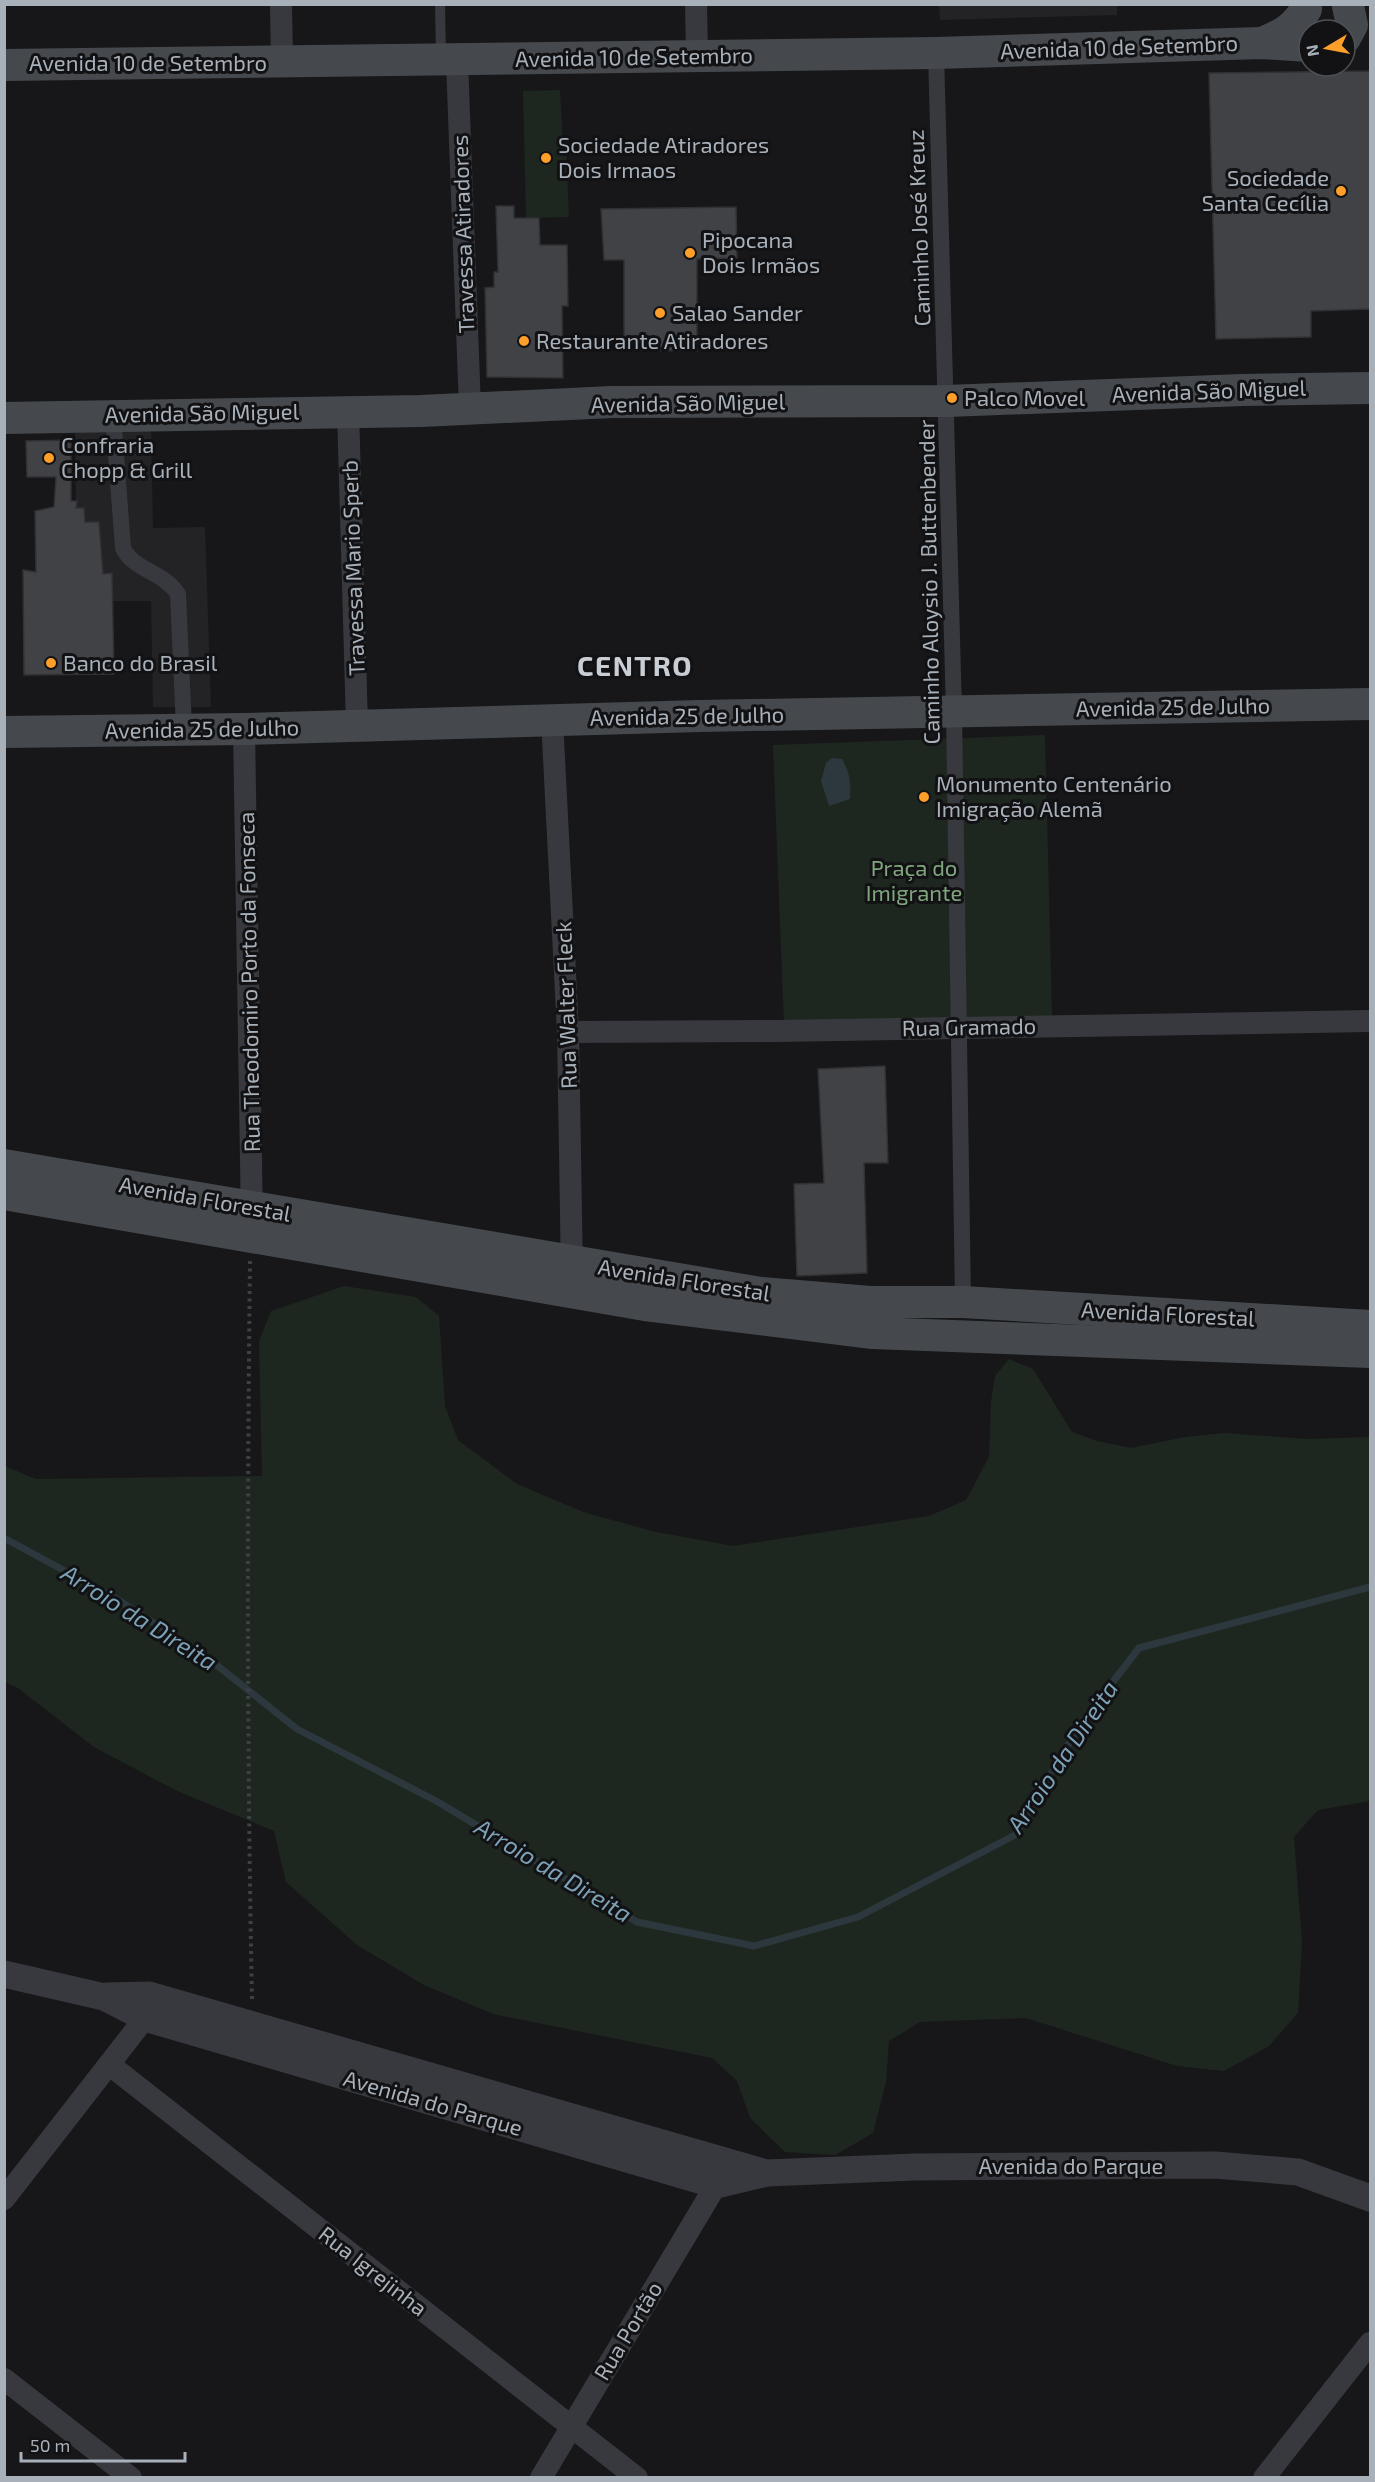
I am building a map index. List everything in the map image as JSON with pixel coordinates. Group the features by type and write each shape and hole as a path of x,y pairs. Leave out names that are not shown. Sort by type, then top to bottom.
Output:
{"main road":[{"name":"Avenida 10 de Setembro","path":"1262,43 1284,34 1299,20 1308,17"},
{"name":"Avenida 10 de Setembro","path":"4,65 449,61 697,55 936,53 1262,43 1297,45"},
{"name":"Avenida São Miguel","path":"4,418 470,408 612,402 947,401 1242,390 1371,388"},
{"name":"Avenida 25 de Julho","path":"4,732 244,729 552,719 1371,704"},
{"name":"Avenida Florestal","path":"11,1181 572,1278 870,1302 963,1302 1371,1326"},
{"name":"Avenida Florestal","path":"572,1278 645,1305 873,1333 1371,1352"}],"street":[{"path":"281,4 282,62"},
{"path":"696,4 697,55"},
{"name":"Caminho José Kreuz","path":"936,53 947,401"},
{"name":"Travessa Atiradores","path":"449,61 470,408"},
{"name":"Caminho Aloysio J. Buttenbender","path":"947,401 963,1302"},
{"name":"Travessa Mario Sperb","path":"348,410 357,725"},
{"path":"113,415 123,549 131,561 158,574 171,584 178,594 184,729"},
{"name":"Rua Walter Fleck","path":"552,719 568,1032 572,1278"},
{"name":"Rua Theodomiro Porto da Fonseca","path":"244,729 252,1221"},
{"name":"Rua Gramado","path":"568,1032 1371,1021"},
{"name":"Avenida do Parque","path":"4,1974 104,1997 146,2018 716,2185 767,2173 926,2167 1215,2165 1298,2172 1371,2198"},
{"name":"Avenida do Parque","path":"104,1997 149,1995 767,2173"},
{"path":"4,2199 146,2018"},
{"name":"Rua Igrejinha","path":"110,2065 638,2478"},
{"name":"Rua Portão","path":"541,2478 716,2185"},
{"path":"1264,2478 1371,2343"},
{"path":"4,2379 131,2478"}],"lane":[{"path":"440,4 449,61"}],"path":[{"path":"252,1221 246,1510 247,1776 253,2025"}],"shaded area":[{"path":"939,5 1117,5 1117,15 940,20"},
{"path":"151,429 153,528 205,527 211,707 153,707 151,601 113,601 112,574 103,574 99,522 85,522 84,508 76,508 75,432"},
{"path":"832,758 842,759 845,764 849,778 850,799 829,806 821,781 826,763"}],"green space":[{"name":"Sociedade Atiradores Dois Irmaos","path":"560,90 563,146 566,146 569,217 526,218 523,91"},
{"name":"Praça do Imigrante","path":"1045,735 1052,1016 784,1023 773,745"},
{"path":"344,1286 416,1297 439,1316 445,1406 458,1440 517,1484 586,1513 656,1532 733,1546 929,1516 966,1500 989,1457 991,1402 995,1376 1009,1359 1033,1369 1072,1432 1097,1441 1131,1448 1185,1437 1225,1433 1307,1439 1370,1437 1370,1801 1318,1810 1294,1837 1302,1942 1298,2013 1269,2046 1224,2071 1177,2066 1026,2018 920,2022 889,2041 886,2082 873,2133 835,2155 785,2152 750,2118 737,2081 712,2058 493,2014 424,1985 357,1945 286,1882 274,1831 177,1791 94,1747 18,1688 5,1682 5,1466 36,1479 262,1476 259,1341 271,1311"}],"building":[{"path":"1357,71 1371,71 1371,309 1311,311 1311,337 1216,339 1209,73 1297,72 1297,78 1357,78"},
{"name":"Restaurante Atiradores","path":"496,206 514,206 514,218 539,218 540,245 567,245 568,306 562,306 563,378 487,377 485,288 494,287 494,272 498,272"},
{"path":"736,207 737,258 697,259 697,351 624,350 624,260 604,260 601,209"},
{"path":"71,440 71,501 77,501 76,508 84,508 85,522 99,522 103,574 112,573 114,674 24,675 23,570 36,572 35,511 54,507 56,477 27,477 26,441"},
{"path":"885,1066 888,1163 864,1163 867,1273 797,1276 794,1184 824,1183 818,1069"}],"waterway":[{"name":"Arroio da Direita","path":"4,1538 115,1598 209,1659 297,1729 438,1802 637,1922 754,1946 858,1917 1015,1835 1081,1723 1139,1648 1370,1587"}],"place":[{"name":"Sociedade Atiradores Dois Irmaos","path":"546,158"},
{"name":"Sociedade Santa Cecília","path":"1341,191"},
{"name":"Pipocana Dois Irmãos","path":"690,253"},
{"name":"Salao Sander","path":"660,313"},
{"name":"Restaurante Atiradores","path":"524,341"},
{"name":"Palco Movel","path":"952,398"},
{"name":"Confraria Chopp & Grill","path":"49,458"},
{"name":"Banco do Brasil","path":"51,663"},
{"name":"Monumento Centenário Imigração Alemã","path":"924,797"}],"district":[{"name":"CENTRO","path":"635,666"}]}
